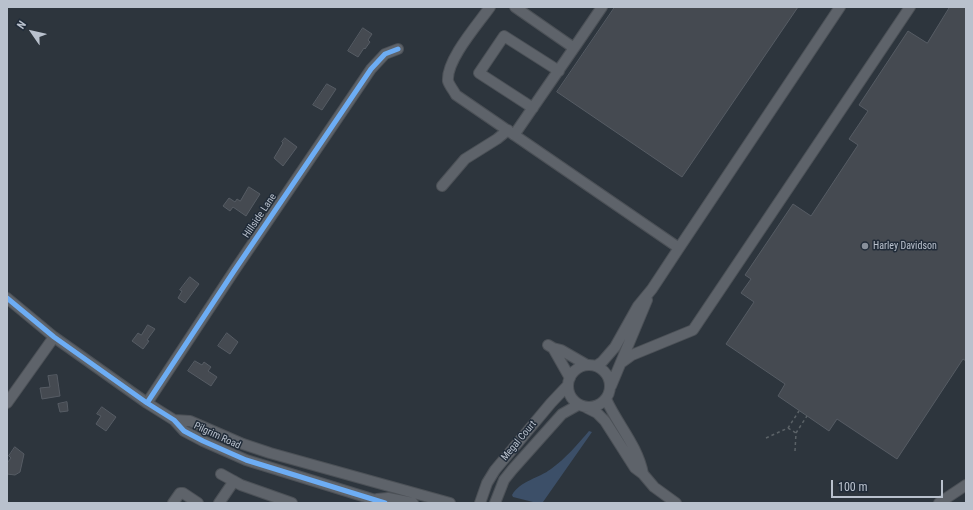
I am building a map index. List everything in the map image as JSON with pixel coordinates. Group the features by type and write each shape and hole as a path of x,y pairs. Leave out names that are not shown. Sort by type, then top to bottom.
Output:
{"street":[{"path":"490,7 454,57 450,68 448,82 456,94 679,248"},
{"path":"676,503 654,487 643,474 634,468 605,421 596,413 572,399 568,391 569,381 572,373 579,367 602,362 615,347 638,306 652,290 840,7"},
{"path":"621,363 632,355 693,330 910,7"},
{"path":"519,8 574,48"},
{"path":"442,186 465,158 511,132 533,108 574,48 597,9"},
{"path":"533,108 479,73 504,36 559,71"},
{"name":"Hillside Lane","path":"147,403 234,271 371,69 385,54 398,48"},
{"path":"582,406 596,407 604,402 609,395 611,386 652,290"},
{"name":"Pilgrim Road","path":"7,298 54,337 147,403 174,420 184,431 246,460 385,503"},
{"path":"7,403 54,337"},
{"path":"569,381 550,346 604,370 609,378 611,386"},
{"name":"Megal Court","path":"480,503 487,483 495,470 569,381"},
{"path":"606,399 612,412 623,427 641,463 643,474"},
{"name":"Megal Court","path":"495,503 504,480 562,414 582,406"},
{"name":"Pilgrim Road","path":"174,420 190,421 243,444 270,453 450,503"},
{"path":"221,474 282,501 292,503"},
{"path":"219,503 234,481"},
{"path":"939,503 966,485"},
{"path":"173,503 180,493 183,493 198,503"},
{"path":"373,499 388,498 413,503"}],"path":[{"path":"766,438 788,428 799,411"},
{"path":"795,451 796,433 807,416"},
{"path":"788,428 796,433"}],"water":[{"path":"589,431 592,432 543,502 537,503 513,497 512,495 515,490 520,486 551,469 562,460"}],"building":[{"path":"615,7 798,7 682,177 557,92"},
{"name":"Harley Davidson","path":"950,7 966,7 966,361 963,359 897,459 837,419 829,431 778,396 785,384 726,344 754,302 741,293 751,279 745,275 793,204 811,216 858,145 849,139 868,111 859,105 908,31 927,43"},
{"path":"363,28 372,34 368,40 370,42 358,57 348,51"},
{"path":"327,84 336,89 322,110 313,105"},
{"path":"285,138 297,147 283,166 274,158"},
{"path":"249,187 260,194 246,216 233,207 230,211 223,206 229,198 235,202 237,199 240,201"},
{"path":"190,277 199,284 185,303 178,298 182,291 180,290"},
{"path":"148,325 155,329 147,340 149,341 143,349 132,341 138,333 141,335"},
{"path":"227,333 238,342 230,354 218,346"},
{"path":"195,361 202,365 204,362 211,367 208,371 217,377 211,386 188,371"},
{"path":"57,375 60,396 42,399 40,388 50,387 48,376"},
{"path":"67,402 68,411 60,412 58,404"},
{"path":"102,407 116,417 106,431 96,424 101,416 97,414"},
{"path":"15,447 24,454 20,472 15,475 7,474 7,463 11,458 9,456"}],"cycle path":[{"path":"147,403 234,271 371,69 385,54 398,49"},
{"path":"7,298 54,337 147,403 174,420 184,431 246,460 385,503"}],"place":[{"name":"Harley Davidson","path":"865,246"}]}
